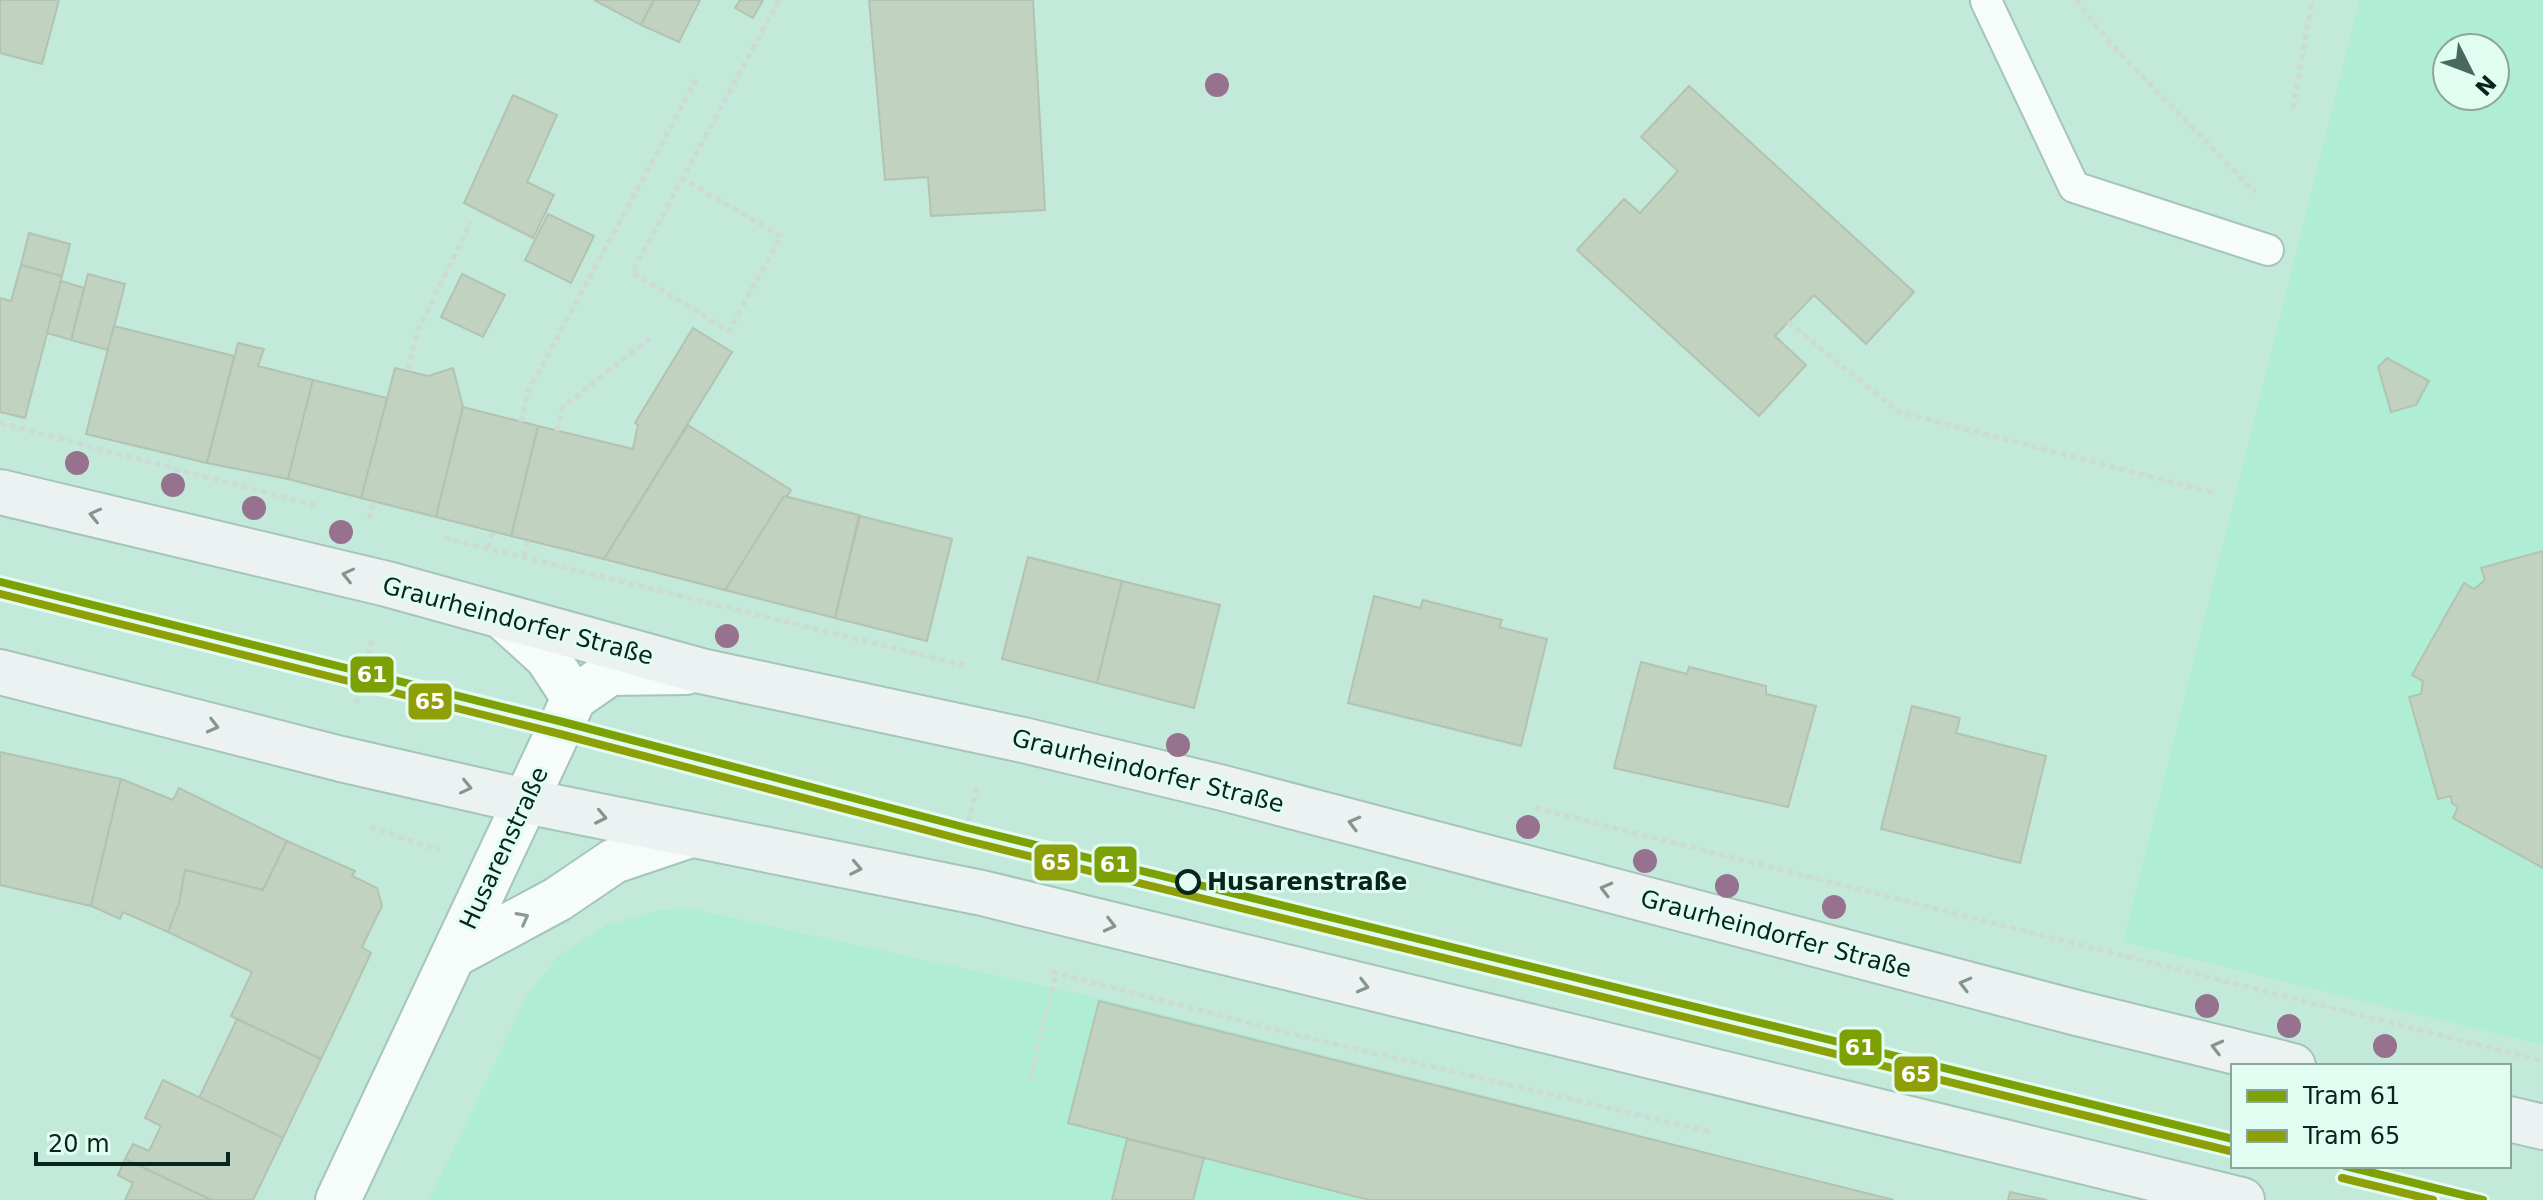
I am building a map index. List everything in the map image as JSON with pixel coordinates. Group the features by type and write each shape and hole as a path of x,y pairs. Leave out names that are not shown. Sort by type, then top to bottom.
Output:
{"main road":[{"name":"Graurheindorfer Straße","path":"0,492 387,584 701,671 1023,740 1223,788 2077,1013 2285,1064"},
{"path":"0,672 341,759 525,801 982,893 2222,1198"},
{"path":"2511,1119 2543,1127"}],"street":[{"path":"504,618 547,657 574,698"},
{"name":"Husarenstraße","path":"338,1200 574,698 610,673 701,671"},
{"name":"Husarenstraße","path":"454,955 558,899 614,861 691,835"}],"lane":[{"path":"1986,1 2074,187 2268,250"}],"path":[{"path":"681,178 781,236 729,331 632,272 681,178 779,0"},
{"path":"2076,0 2109,42 2266,203"},
{"path":"2293,109 2312,0"},
{"path":"521,422 528,392 698,76"},
{"path":"408,370 418,330 471,222"},
{"path":"1788,322 1899,412 2214,493"},
{"path":"557,431 563,407 650,338"},
{"path":"0,423 323,507"},
{"path":"369,519 374,501"},
{"path":"341,759 402,528 354,515"},
{"path":"488,548 493,531"},
{"path":"431,534 974,668"},
{"path":"524,557 528,540"},
{"path":"964,840 980,774"},
{"path":"1527,806 2543,1061"},
{"path":"1030,1080 1056,973"}],"shaded area":[{"path":"2360,0 2543,0 2543,1045 2123,942"},
{"path":"687,908 1090,996 1896,1200 429,1200 527,996 557,957 606,925 661,910"}],"building":[{"path":"0,0 59,0 42,64 0,53"},
{"path":"594,0 654,0 641,25"},
{"path":"654,0 700,0 679,42 641,25"},
{"path":"740,0 763,0 753,18 735,8"},
{"path":"869,0 1033,0 1045,210 931,216 928,177 885,180"},
{"path":"1689,86 1914,292 1866,344 1814,295 1775,336 1806,365 1759,416 1577,250 1624,199 1640,213 1678,171 1641,137"},
{"path":"513,95 557,115 527,182 554,195 533,238 464,203"},
{"path":"548,214 594,236 571,283 525,260"},
{"path":"29,233 70,244 62,276 21,265"},
{"path":"21,265 62,276 25,418 0,412 0,298 11,301"},
{"path":"88,274 125,284 108,350 71,340"},
{"path":"462,274 505,295 483,337 441,317"},
{"path":"61,281 84,288 71,340 47,333"},
{"path":"114,326 234,356 207,463 86,434"},
{"path":"693,328 732,352 604,559 511,536 538,426 633,449 638,425 635,423"},
{"path":"238,343 264,349 258,366 313,380 288,479 207,463"},
{"path":"2387,358 2429,381 2416,405 2391,412 2378,367"},
{"path":"395,368 428,376 453,368 463,407 436,517 361,498"},
{"path":"313,380 387,398 361,498 288,479"},
{"path":"463,407 538,426 511,536 436,517"},
{"path":"688,425 791,490 725,590 604,559"},
{"path":"784,496 859,515 835,618 725,590"},
{"path":"860,516 952,539 927,641 835,618"},
{"path":"2543,551 2543,868 2453,818 2458,807 2452,803 2451,796 2438,799 2409,697 2421,694 2423,681 2412,675 2464,583 2474,589 2485,580 2481,568"},
{"path":"1028,557 1122,581 1097,683 1002,659"},
{"path":"1122,581 1220,605 1194,708 1097,683"},
{"path":"1374,596 1420,608 1423,600 1502,620 1499,627 1547,639 1521,746 1348,703"},
{"path":"1641,662 1687,674 1689,667 1766,686 1766,694 1816,706 1788,807 1614,768"},
{"path":"1912,706 1960,718 1956,733 2046,756 2020,863 1881,829"},
{"path":"0,752 121,779 91,906 0,885"},
{"path":"121,779 173,800 179,788 287,841 263,890 185,870 179,904 168,932 123,912 120,919 91,906"},
{"path":"287,841 355,871 352,876 377,888 382,906 362,947 371,953 321,1059 231,1016 252,972 168,932 179,904 185,870 263,890"},
{"path":"1099,1001 1894,1200 1369,1200 1068,1123"},
{"path":"237,1019 321,1059 283,1138 199,1098"},
{"path":"163,1080 283,1138 253,1200 211,1200 125,1159 133,1144 149,1151 161,1126 145,1118"},
{"path":"1127,1139 1204,1158 1193,1200 1112,1200"},
{"path":"125,1159 211,1200 125,1200 133,1183 118,1175"},
{"path":"2010,1192 2047,1200 2008,1200"}],"tram line":[{"name":"61","path":"0,582 563,722 967,828 2231,1139"},
{"name":"65","path":"0,594 560,734 964,840 2230,1151"},
{"name":"61","path":"2353,1168 2483,1200"},
{"name":"65","path":"2342,1178 2433,1200"}],"place":[{"name":"Husarenstraße","path":"1188,882"}]}
